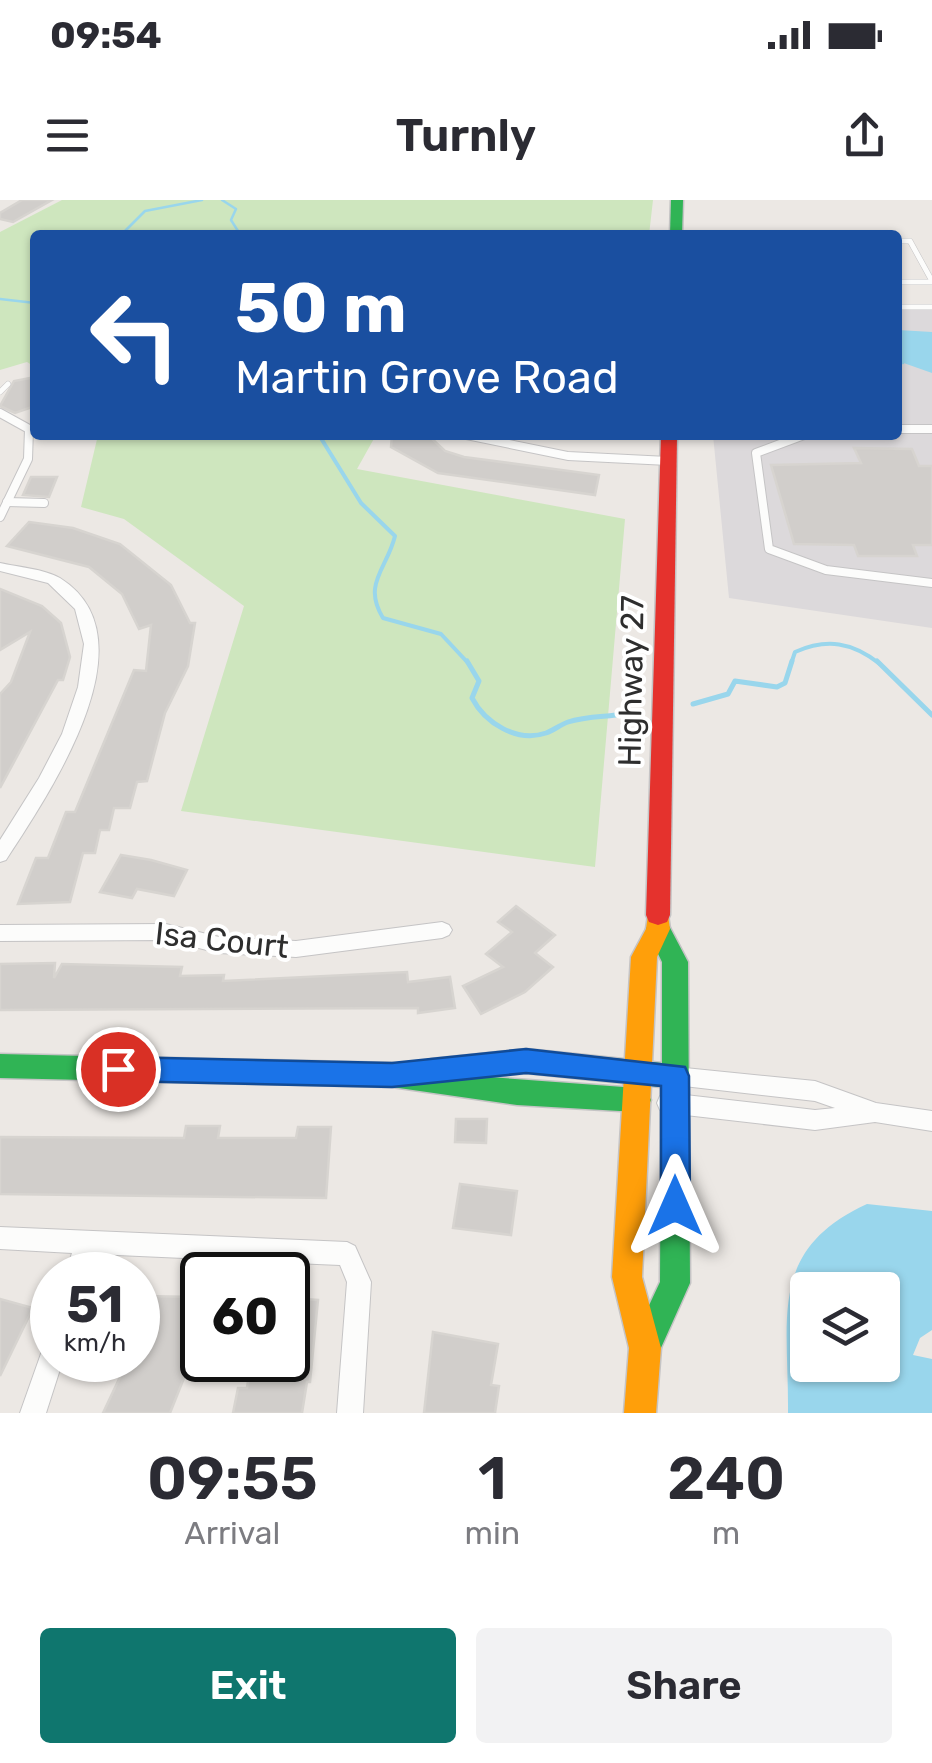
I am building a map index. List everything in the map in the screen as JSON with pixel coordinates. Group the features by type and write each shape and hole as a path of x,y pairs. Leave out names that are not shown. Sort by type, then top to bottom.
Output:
{"main road":[{"path":"676,230 677,200"},
{"name":"Highway 27","path":"640,1413 644,1348 627,1276 644,957 658,929 669,440"},
{"name":"Highway 27","path":"644,1348 674,1283 676,962 658,929"},
{"path":"392,1075 526,1061 675,1076"},
{"path":"0,1066 392,1075 517,1092 638,1100"}],"street":[{"path":"490,440 568,456 668,461"},
{"path":"0,567 50,579 76,600 95,635 90,679 72,730 0,855"},
{"name":"Isa Court","path":"0,933 166,932 219,945 296,949 442,930"},
{"path":"675,1076 814,1091 876,1113 932,1121"},
{"path":"638,1100 815,1120 876,1113"},
{"path":"0,1238 347,1254 360,1282 350,1413"},
{"path":"83,1252 86,1243"},
{"path":"33,1413 43,1382"}],"lane":[{"path":"902,241 910,241 932,282 902,282"},
{"path":"902,307 932,308"},
{"path":"0,392 8,384"},
{"path":"0,412 29,429 28,459 0,517"},
{"path":"902,430 932,429"},
{"path":"791,440 756,453 769,549 826,570 932,583"},
{"path":"7,502 44,503"}],"shaded area":[{"path":"902,305 932,306 932,628 729,598 713,440 902,440"}],"green space":[{"path":"62,200 653,200 650,230 30,230 30,364 0,370 0,232"},
{"path":"97,440 373,440 357,469 625,519 595,867 181,811 244,606 124,519 81,507"}],"water":[{"path":"902,330 932,332 932,373 902,362"},
{"path":"867,1204 932,1211 932,1330 920,1338 913,1355 932,1359 932,1413 788,1413 790,1290 790,1382 900,1382 900,1272 796,1272 813,1243 835,1222"}],"building":[{"path":"22,200 52,200 13,222 0,219 0,213"},
{"path":"30,378 30,408 15,413 0,406 14,381"},
{"path":"392,440 433,440 445,451 464,457 599,475 595,495 438,473 391,447"},
{"path":"854,448 912,449 919,466 932,466 932,545 913,545 917,556 858,556 854,545 794,544 771,465 861,463"},
{"path":"31,477 57,477 49,497 23,495"},
{"path":"29,522 73,528 120,544 171,585 190,623 195,623 188,666 165,713 147,781 137,782 130,808 114,808 109,830 100,830 95,853 83,853 70,902 18,904 36,858 48,858 66,812 75,812 134,670 146,671 151,625 139,629 122,594 89,567 7,546"},
{"path":"0,589 42,606 61,623 70,657 63,680 58,680 0,788 0,694 11,682 30,632 0,650"},
{"path":"121,855 187,870 174,896 137,889 132,898 100,892"},
{"path":"516,906 555,935 535,953 553,967 525,992 481,1014 463,986 503,967 486,954 512,932 498,922"},
{"path":"55,963 54,978 62,964 182,967 180,976 224,975 223,981 407,972 408,982 450,977 455,1008 418,1013 418,1008 0,1010 0,964"},
{"path":"456,1119 487,1119 486,1143 455,1142"},
{"path":"186,1126 220,1126 218,1138 296,1138 298,1127 331,1127 326,1198 0,1194 0,1137 184,1138"},
{"path":"460,1184 517,1191 511,1235 453,1228"},
{"path":"160,1296 180,1297 182,1382 170,1413 103,1413 118,1382 160,1382"},
{"path":"0,1299 30,1307 30,1314 0,1376"},
{"path":"310,1299 318,1300 310,1382"},
{"path":"433,1332 498,1344 491,1385 499,1386 495,1413 424,1413"},
{"path":"248,1382 307,1382 302,1413 233,1413 238,1388 247,1388"}],"waterway":[{"path":"126,230 145,211 202,200"},
{"path":"222,200 236,209 231,220 237,230"},
{"path":"0,299 30,302"},
{"path":"322,440 361,503 395,536 375,586 383,618 441,634 468,663"},
{"path":"792,661 795,652 839,644 880,664"},
{"path":"693,704 728,694 735,681 777,687 785,683 792,661"},
{"path":"877,661 932,715"},
{"path":"468,663 479,681 472,698 493,723 513,733 535,735 575,720 624,714"}],"traffic: fast":[{"path":"676,230 677,200"},
{"path":"645,1348 675,1283 675,962 658,929"},
{"path":"431,1071 526,1061 675,1076"},
{"path":"0,1066 392,1075 517,1093 637,1100"}],"traffic: slow":[{"path":"640,1413 645,1348 627,1277 644,957 658,929 658,915"}],"traffic: jam":[{"path":"658,915 669,440"}],"route":[{"path":"118,1069 392,1075 526,1061 675,1076 675,1206"}]}
